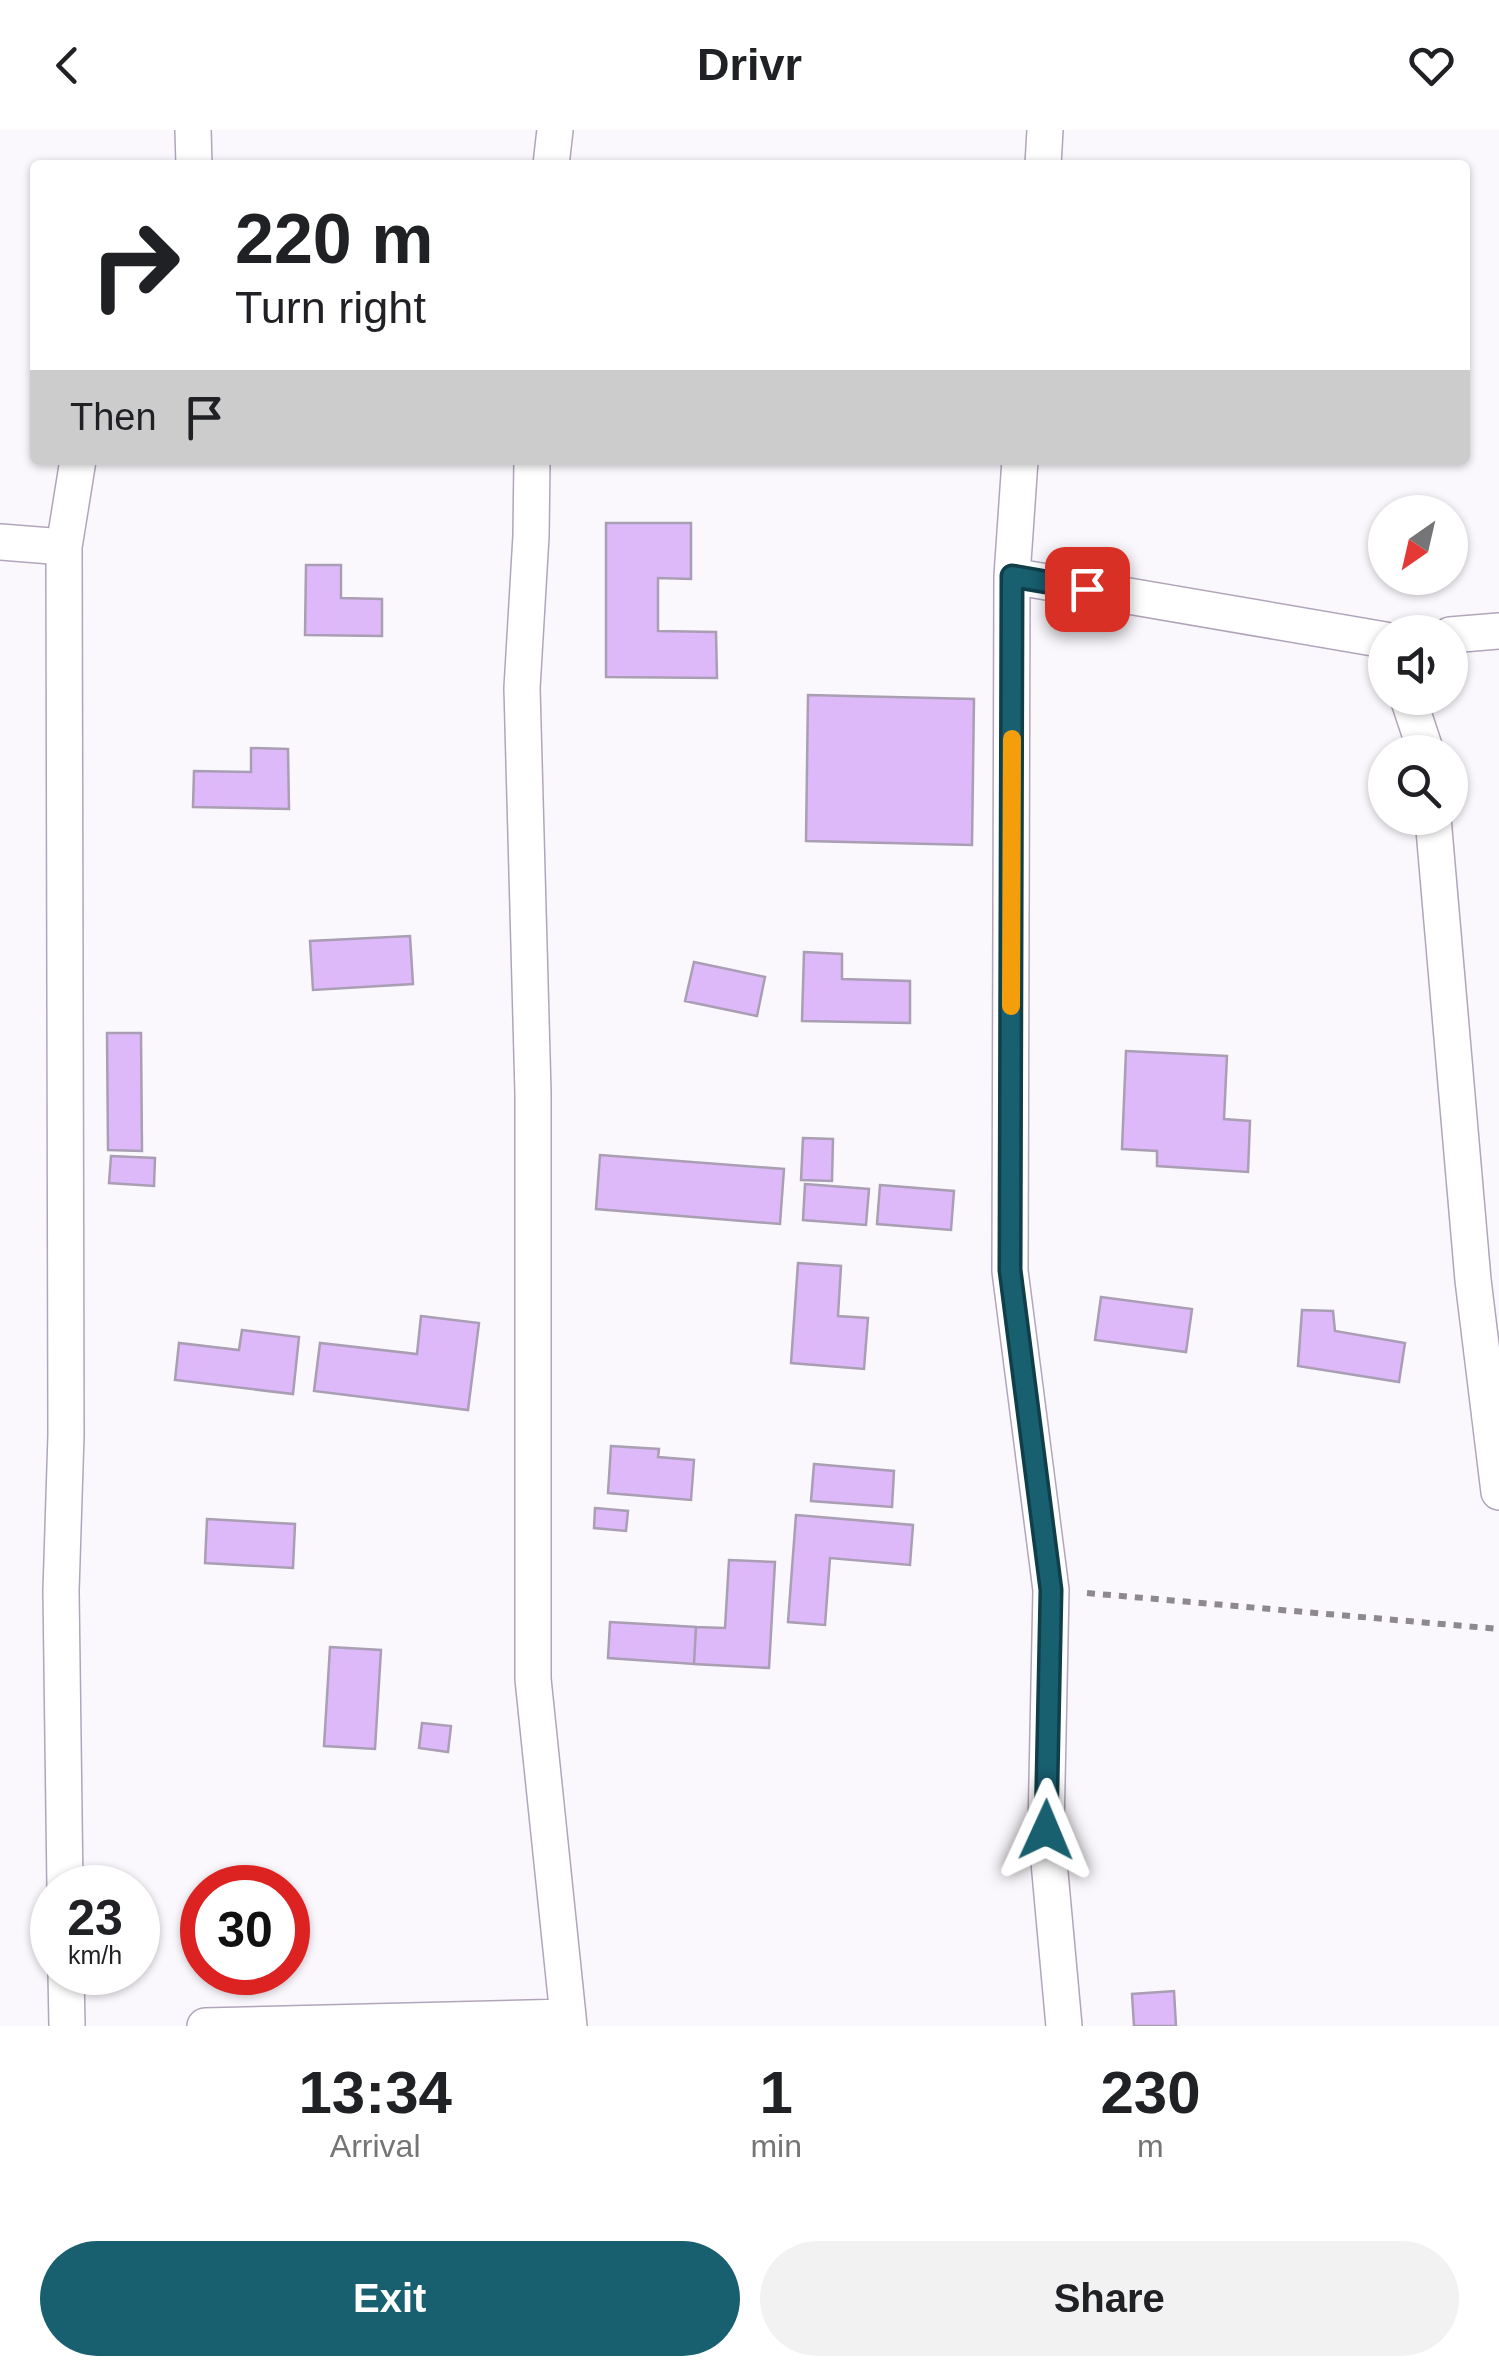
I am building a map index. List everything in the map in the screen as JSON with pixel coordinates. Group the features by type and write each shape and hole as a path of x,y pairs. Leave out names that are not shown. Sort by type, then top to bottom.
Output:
{"street":[{"path":"193,130 194,160"},
{"path":"551,160 555,130"},
{"path":"1043,160 1045,130"},
{"path":"65,1865 61,1592 66,1434 64,547 77,465"},
{"path":"205,2026 569,2021 533,1679 533,1093 522,688 532,465"},
{"path":"1020,465 1012,576 1010,1270 1051,1590 1046,1830 1064,2026"},
{"path":"0,542 64,547"},
{"path":"1012,576 1368,637"},
{"path":"1468,633 1499,630"},
{"path":"1434,835 1472,1280 1499,1492"},
{"path":"66,1995 67,2026"}],"path":[{"path":"1051,1590 1499,1629"}],"building":[{"path":"606,523 691,523 691,579 658,578 658,631 716,632 717,678 606,677"},
{"path":"306,565 341,565 341,598 382,599 382,636 305,635"},
{"path":"808,695 974,699 972,845 806,841"},
{"path":"251,748 288,749 289,809 193,807 194,771 251,772"},
{"path":"410,936 413,984 313,990 310,941"},
{"path":"804,952 842,954 842,979 910,981 910,1023 802,1021"},
{"path":"694,962 765,977 757,1016 685,1001"},
{"path":"107,1033 141,1033 142,1151 108,1150"},
{"path":"1126,1051 1227,1056 1224,1119 1250,1121 1248,1172 1157,1166 1157,1151 1122,1149"},
{"path":"803,1138 833,1139 832,1181 801,1180"},
{"path":"600,1155 784,1169 780,1224 596,1209"},
{"path":"111,1156 155,1158 154,1186 109,1183"},
{"path":"805,1184 869,1189 866,1225 803,1220"},
{"path":"880,1185 954,1191 951,1230 877,1224"},
{"path":"798,1263 841,1266 838,1316 868,1318 864,1369 791,1363"},
{"path":"1101,1297 1192,1309 1186,1352 1095,1340"},
{"path":"1302,1310 1333,1311 1335,1331 1405,1343 1399,1382 1298,1366"},
{"path":"421,1316 479,1323 468,1410 314,1391 320,1343 417,1354"},
{"path":"242,1330 299,1337 293,1394 175,1380 179,1343 239,1350"},
{"path":"611,1446 659,1449 658,1457 694,1460 691,1500 608,1493"},
{"path":"814,1464 894,1471 892,1507 811,1501"},
{"path":"595,1508 628,1511 626,1531 594,1528"},
{"path":"796,1515 913,1525 910,1565 830,1558 825,1625 788,1622"},
{"path":"207,1519 295,1524 293,1568 205,1563"},
{"path":"729,1560 775,1562 769,1668 694,1664 696,1627 725,1628"},
{"path":"610,1622 696,1627 694,1664 608,1658"},
{"path":"330,1647 381,1650 375,1749 324,1746"},
{"path":"422,1723 451,1726 448,1752 419,1748"},
{"path":"1174,1991 1176,2026 1134,2026 1132,1994"}],"slow traffic":[{"path":"1011,1006 1012,739"}],"route":[{"path":"1046,1830 1051,1590 1010,1270 1012,576 1087,589"}]}
